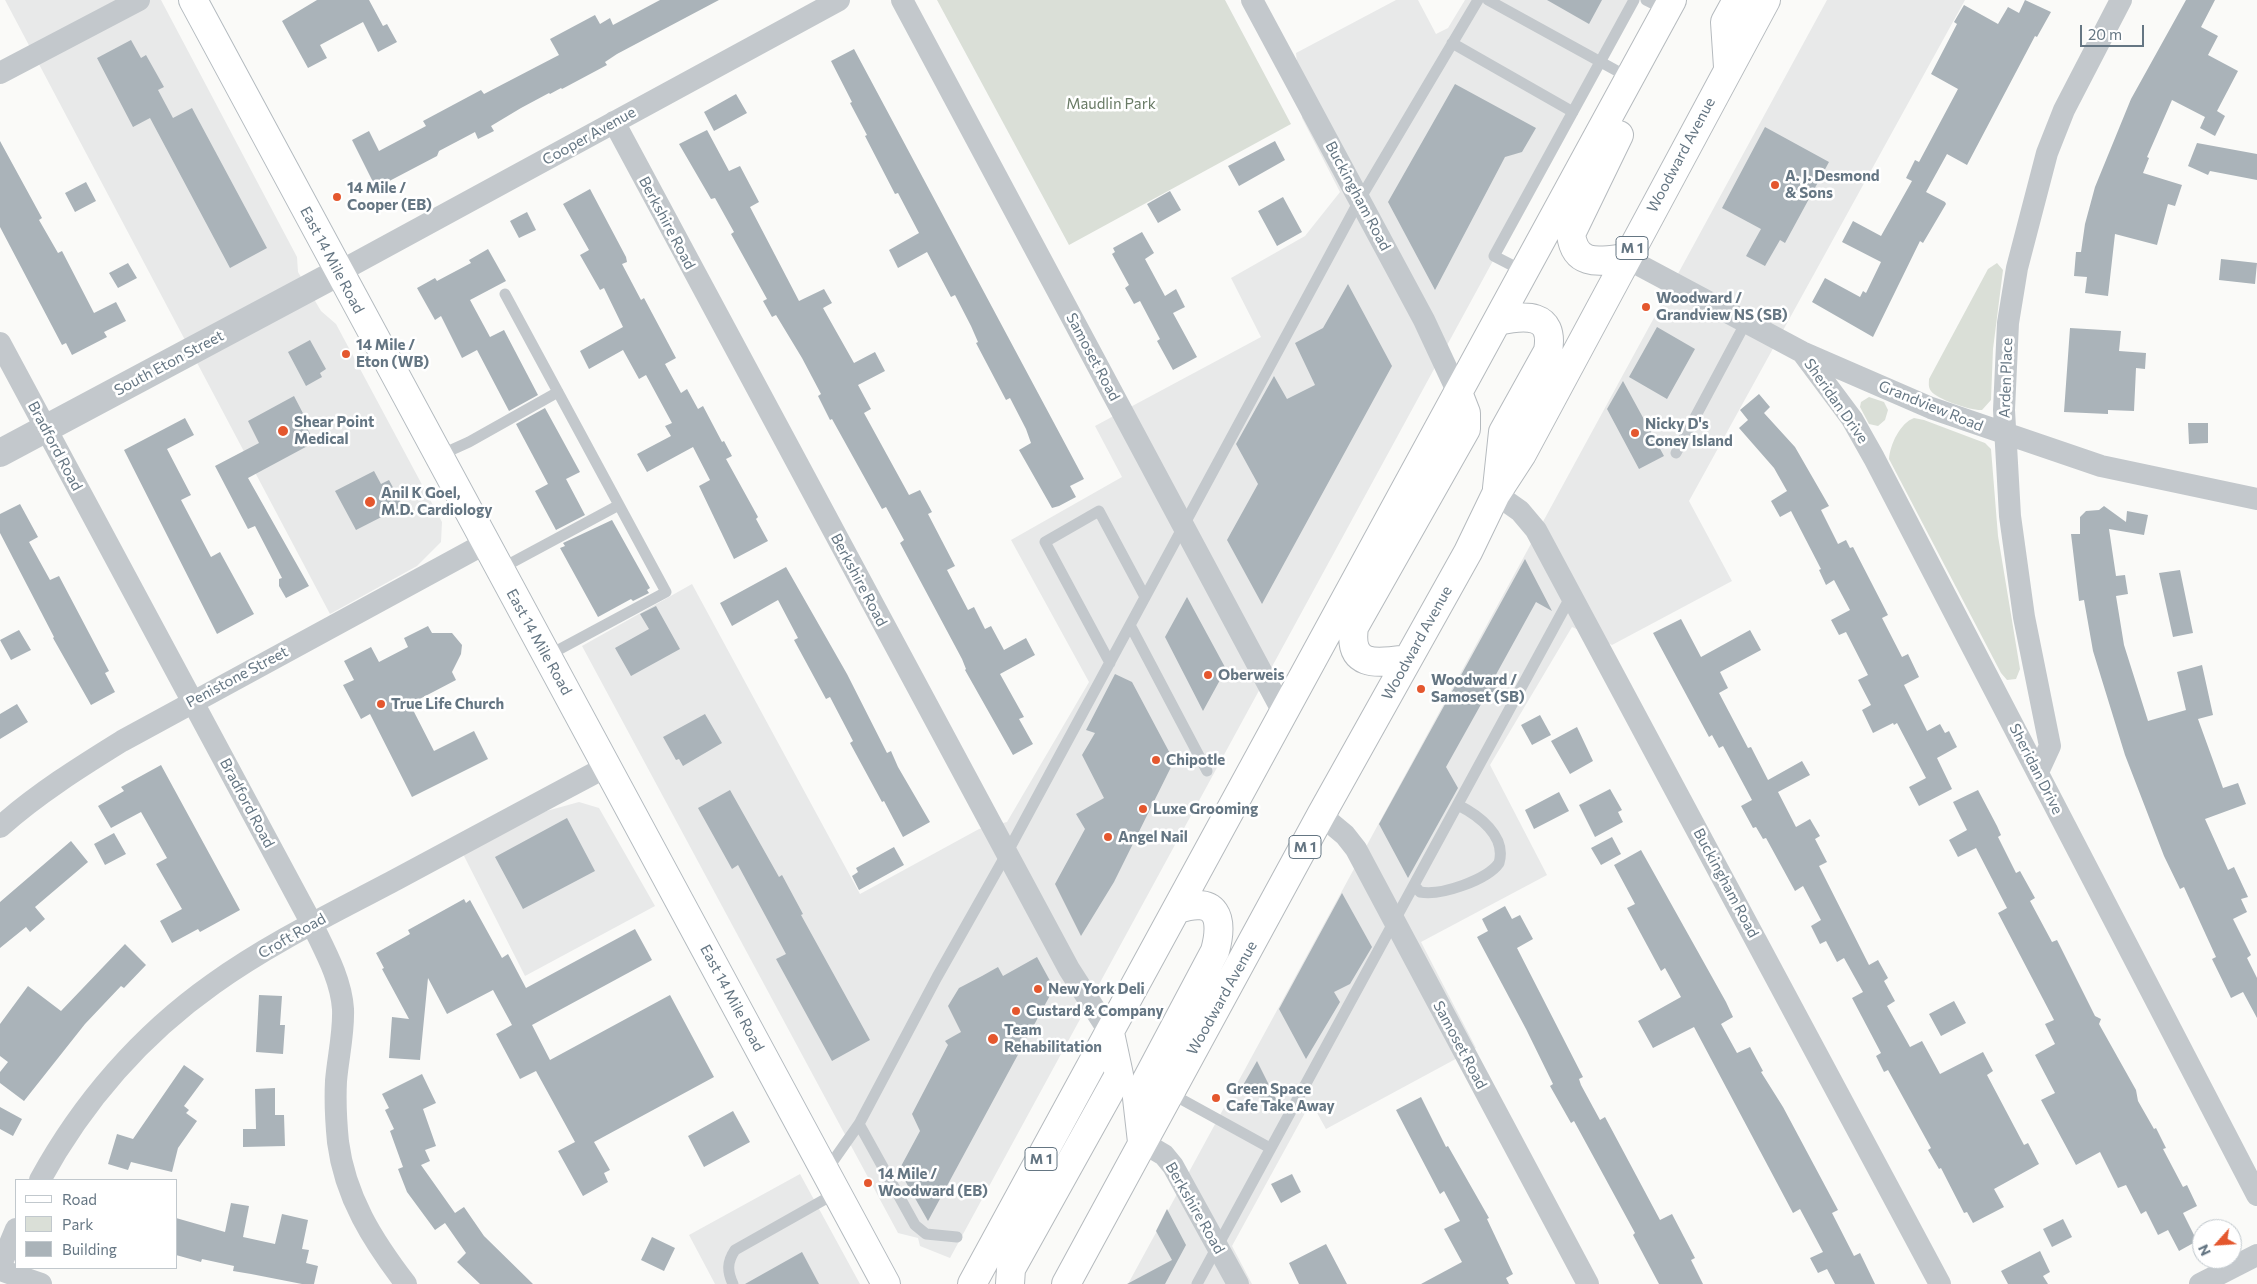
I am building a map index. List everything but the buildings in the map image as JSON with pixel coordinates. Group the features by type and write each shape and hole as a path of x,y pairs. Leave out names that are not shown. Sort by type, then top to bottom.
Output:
{"main road":[{"path":"1728,67 1725,22 1737,0"},
{"name":"Woodward Avenue","path":"1066,1284 1321,815 1468,552 1496,494 1522,454 1728,67 1766,0"},
{"name":"East 14 Mile Road","path":"195,1 484,544 547,656 886,1284"},
{"name":"M 1","path":"972,1284 1459,395 1628,77 1645,50 1661,3"},
{"path":"1626,258 1592,262 1583,258 1576,251 1571,234 1645,82 1645,50"},
{"path":"1496,494 1503,432 1548,351 1549,343 1546,328 1533,318 1525,316 1498,322"},
{"path":"1408,659 1379,663 1362,659 1355,652 1352,639 1354,627 1466,429 1466,413 1459,395"},
{"path":"1142,1142 1137,1098 1216,951 1220,931 1218,920 1211,910 1203,904 1192,904 1178,909"},
{"path":"1010,1284 1012,1270 1119,1075 1110,1033"}],"street":[{"path":"0,73 139,0"},
{"name":"Cooper Avenue","path":"339,272 839,0"},
{"name":"Samoset Road","path":"902,0 1284,714"},
{"name":"Buckingham Road","path":"1252,0 1424,320 1459,395"},
{"name":"Arden Place","path":"2038,772 2050,746 2024,617 2016,562 2005,435 2005,364 2008,322 2017,268 2047,153 2064,110 2121,0"},
{"name":"Berkshire Road","path":"614,122 1069,969 1110,1033"},
{"name":"Grandview Road","path":"1626,258 1802,352 1931,408 2005,435 2101,466 2257,499"},
{"name":"South Eton Street","path":"0,453 339,272"},
{"name":"Bradford Road","path":"0,343 312,924 333,969 342,1008 336,1107 338,1142 344,1172 352,1197 366,1226 383,1254 406,1284"},
{"name":"Sheridan Drive","path":"1802,352 1852,419 2038,772 2257,1195"},
{"name":"Buckingham Road","path":"1496,494 1520,511 1536,530 1940,1284"},
{"name":"Penistone Street","path":"0,827 19,810 74,771 192,702 484,544"},
{"name":"Croft Road","path":"41,1179 88,1104 126,1060 169,1017 235,969 312,924 606,767"},
{"name":"Samoset Road","path":"1321,815 1345,835 1356,849 1588,1284"},
{"name":"Berkshire Road","path":"1142,1142 1164,1155 1174,1166 1238,1284"},
{"path":"15,1232 0,1269 41,1284"},
{"path":"2200,1284 2257,1255"}],"lane":[{"path":"733,1284 728,1274 728,1266 735,1250 832,1182 860,1124 937,977 1007,853 1360,199 1478,0"},
{"path":"1488,0 1628,77"},
{"path":"1525,272 1494,256 1634,0"},
{"path":"1452,43 1573,112"},
{"path":"505,294 666,592 547,656"},
{"path":"1676,453 1746,322"},
{"path":"438,456 469,442 558,392"},
{"path":"499,570 619,505"},
{"path":"1110,663 1044,542 1098,511 1145,597"},
{"path":"1196,1284 1571,596"},
{"path":"1130,625 1207,771"},
{"path":"1414,885 1420,892 1425,893 1451,888 1489,874 1499,863 1496,838 1487,823 1478,815 1458,805"},
{"path":"1170,1093 1270,1148"},
{"path":"860,1124 915,1225 926,1234 957,1237"}],"shaded area":[{"path":"5,0 161,0 297,257 298,272 321,311 336,324 442,522 441,542 417,566 330,614"},
{"path":"1396,0 1418,0 1436,34 1448,28 1465,0 1635,0 950,1258 920,1246 918,1238 898,1233 582,646 692,584 860,894 979,829 1007,822 1089,682 1011,540 1122,477 1095,426 1261,337 1231,278 1305,236 1340,192 1302,118 1296,53"},
{"path":"1827,0 1965,0 1689,501 1732,581 1612,645 1572,627 1490,765 1547,875 1421,942 1476,1048 1326,1129 1311,1102 1232,1246 1252,1284 1128,1284"},
{"path":"579,802 599,808 655,906 525,976 463,854 532,815"},
{"path":"800,1174 860,1284 715,1284 689,1235"}],"green space":[{"name":"Maudlin Park","path":"937,0 1225,0 1291,124 1069,245"},
{"path":"1997,263 2003,270 1993,349 1991,400 1982,410 1977,410 1955,404 1934,394 1929,388 1929,379 1988,269"},
{"path":"1869,397 1884,402 1888,410 1885,420 1878,426 1869,424 1860,407 1861,402"},
{"path":"1914,418 1985,443 1991,449 1998,536 2020,669 2016,679 2007,680 2001,673 1889,459 1891,447 1900,429"}],"place":[{"name":"A. J. Desmond & Sons","path":"1775,185"},
{"name":"14 Mile / Cooper (EB)","path":"337,197"},
{"name":"Woodward / Grandview NS (SB)","path":"1646,307"},
{"name":"14 Mile / Eton (WB)","path":"346,354"},
{"name":"Shear Point Medical","path":"283,431"},
{"name":"Nicky D's Coney Island","path":"1635,433"},
{"name":"Anil K Goel, M.D. Cardiology","path":"370,502"},
{"name":"Oberweis","path":"1208,675"},
{"name":"Woodward / Samoset (SB)","path":"1421,689"},
{"name":"True Life Church","path":"381,704"},
{"name":"Chipotle","path":"1156,760"},
{"name":"Luxe Grooming","path":"1143,809"},
{"name":"Angel Nail","path":"1108,837"},
{"name":"New York Deli","path":"1038,989"},
{"name":"Custard & Company","path":"1016,1011"},
{"name":"Team Rehabilitation","path":"993,1039"},
{"name":"Green Space Cafe Take Away","path":"1216,1098"},
{"name":"14 Mile / Woodward (EB)","path":"868,1183"}]}
